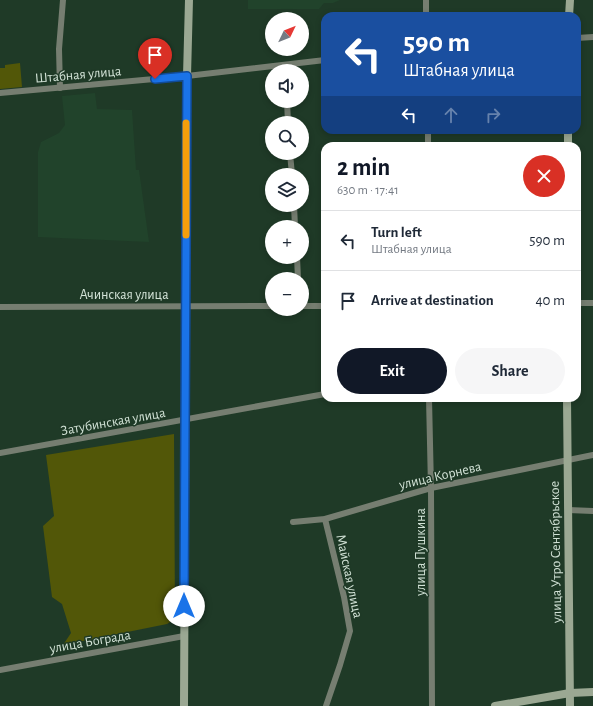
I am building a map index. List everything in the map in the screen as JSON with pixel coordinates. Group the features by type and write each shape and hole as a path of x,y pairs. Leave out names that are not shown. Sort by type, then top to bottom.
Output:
{"main road":[{"path":"184,706 187,76 189,0"},
{"path":"569,12 570,0"},
{"name":"улица Утро Сентябрьское","path":"567,402 566,460 570,706"},
{"path":"495,706 570,693 593,692"}],"street":[{"path":"60,88 59,49 63,0"},
{"path":"426,0 426,12"},
{"path":"581,38 593,37"},
{"name":"Штабная улица","path":"305,64 321,61"},
{"name":"Штабная улица","path":"0,93 265,70"},
{"path":"581,303 593,303"},
{"name":"Ачинская улица","path":"0,307 265,306"},
{"path":"309,306 321,306"},
{"name":"Затубинская улица","path":"0,454 321,395"},
{"name":"улица Пушкина","path":"429,402 432,706"},
{"name":"улица Корнева","path":"293,522 325,519 431,488 593,455"},
{"path":"568,510 593,511"},
{"name":"Майская улица","path":"325,519 350,631 326,706"},
{"name":"улица Бограда","path":"0,670 184,636"}],"shaded area":[{"path":"248,0 340,0 333,3 324,3 319,9 248,9"},
{"path":"20,63 22,87 0,89 0,68 5,68 5,65"},
{"path":"95,93 97,109 132,110 136,170 139,170 149,242 38,237 38,152 41,142 59,133 65,125 62,96"},
{"path":"174,434 175,619 167,624 63,645 71,633 62,604 52,597 43,526 54,516 46,455"}],"slow traffic":[{"path":"186,123 186,235"}],"route":[{"path":"155,79 187,76 184,606"}]}
